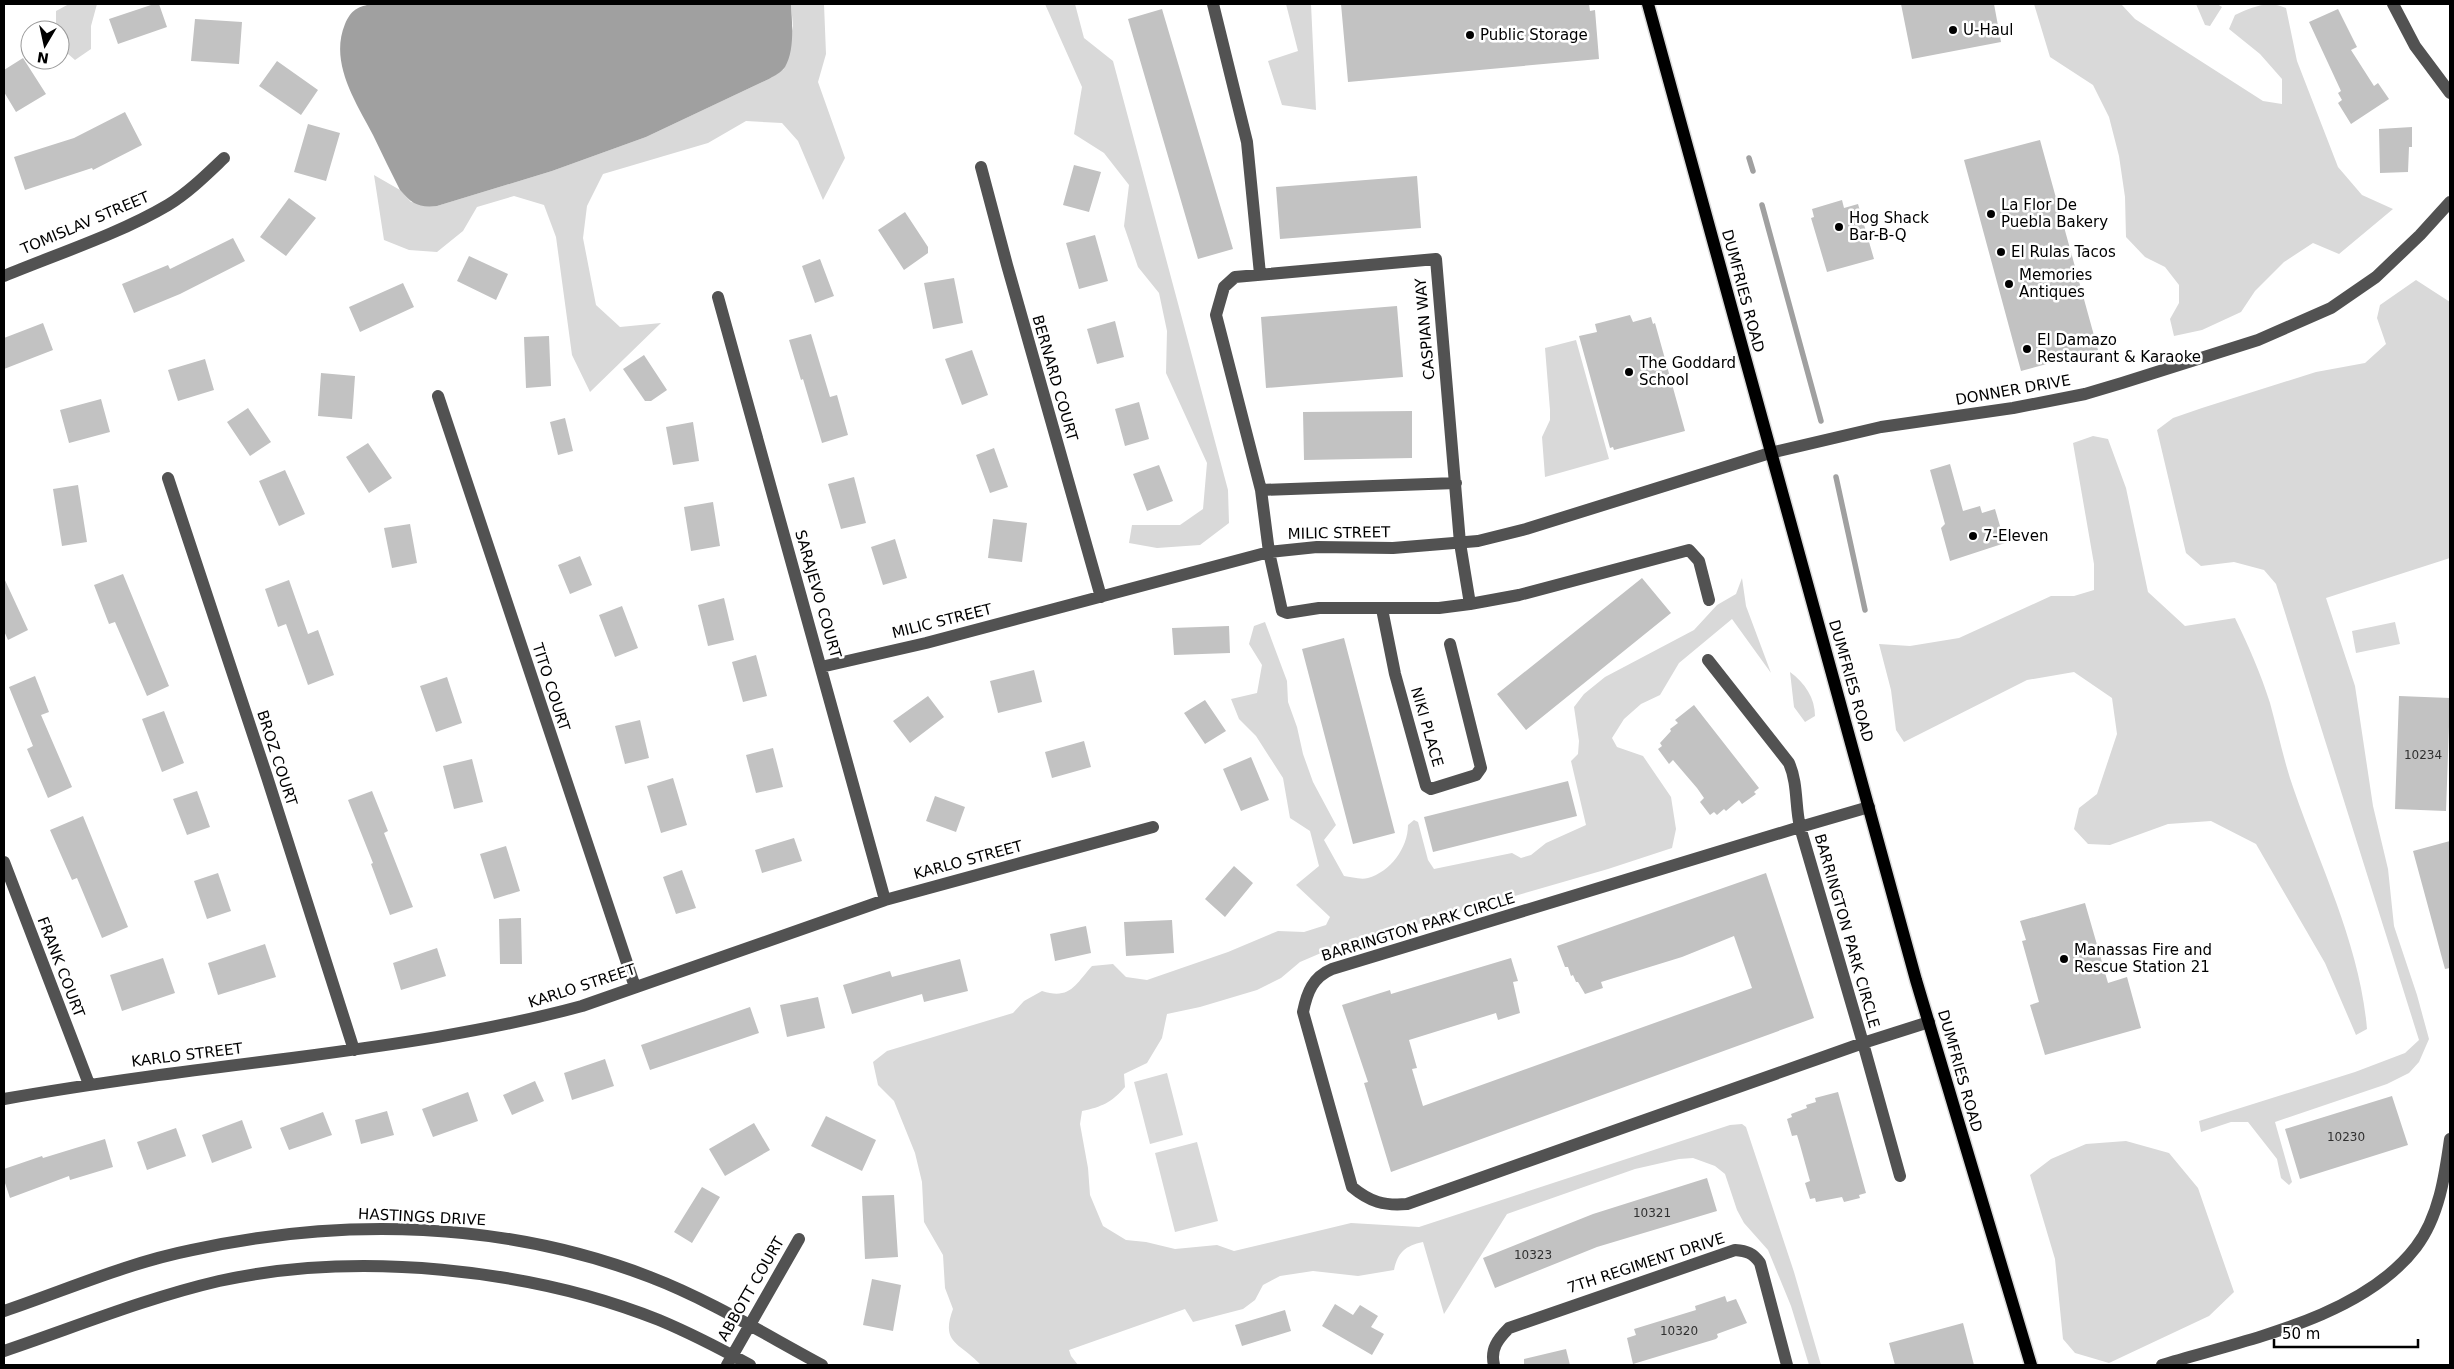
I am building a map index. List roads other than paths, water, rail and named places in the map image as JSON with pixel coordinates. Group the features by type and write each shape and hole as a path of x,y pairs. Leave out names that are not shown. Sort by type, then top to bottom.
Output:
{"main road":[{"name":"DUMFRIES ROAD","path":"1648,4 1770,453 1929,1022 2031,1365"}],"street":[{"path":"1213,4 1247,142 1260,274"},
{"path":"2392,4 2415,46 2450,92"},
{"name":"TOMISLAV STREET","path":"5,271 144,218 169,204 199,182 224,158"},
{"name":"BERNARD COURT","path":"981,166 1009,275 1101,597"},
{"name":"DONNER DRIVE","path":"1770,453 1881,427 2013,408 2085,394 2258,340 2331,308 2376,277 2420,235 2450,202"},
{"name":"CASPIAN WAY","path":"1269,552 1261,490 1216,315 1224,287 1234,277 1436,258 1460,543"},
{"name":"SARAJEVO COURT","path":"718,297 885,900"},
{"name":"TITO COURT","path":"438,396 635,987"},
{"name":"MILIC STREET","path":"821,667 926,643 1269,552 1317,547 1393,548 1460,543 1526,529 1770,453"},
{"name":"BROZ COURT","path":"168,478 267,777 354,1050"},
{"path":"1261,490 1456,483"},
{"path":"1460,543 1470,604"},
{"path":"1269,552 1282,611 1287,613 1319,608 1439,608 1470,604 1519,595 1689,550 1699,561 1709,600"},
{"name":"NIKI PLACE","path":"1382,609 1403,702 1426,786 1432,789 1476,775 1482,768 1450,644"},
{"path":"1708,660 1789,763 1796,785 1796,812 1800,827"},
{"name":"BARRINGTON PARK CIRCLE","path":"1869,807 1321,974 1313,983 1306,997 1303,1012 1350,1183 1364,1197 1378,1204 1407,1204 1862,1043 1929,1022"},
{"name":"KARLO STREET","path":"4,1099 89,1084 464,1034 531,1020 582,1006 885,900 1153,827"},
{"name":"BARRINGTON PARK CIRCLE","path":"1800,827 1862,1043"},
{"name":"FRANK COURT","path":"4,862 89,1084"},
{"path":"1862,1043 1900,1176"},
{"path":"2162,1365 2323,1314 2358,1297 2390,1273 2416,1246 2429,1222 2444,1179 2450,1139"},
{"name":"HASTINGS DRIVE","path":"4,1311 128,1267 191,1250 255,1238 333,1230 411,1230 477,1234 547,1247 599,1260 651,1278 708,1303 822,1365"},
{"name":"ABBOTT COURT","path":"729,1360 799,1239"},
{"name":"7TH REGIMENT DRIVE","path":"1494,1365 1494,1348 1500,1337 1509,1328 1734,1250 1746,1251 1754,1255 1760,1263 1787,1365"},
{"path":"4,1351 169,1295 220,1281 320,1268 384,1266 476,1274 566,1290 660,1320 729,1360 750,1365"}],"waterway":[{"path":"1749,158 1753,171"},
{"path":"1762,205 1821,421"},
{"path":"1836,477 1865,610"}],"place":[{"name":"U-Haul","path":"1953,30"},
{"name":"Public Storage","path":"1470,35"},
{"name":"La Flor De Puebla Bakery","path":"1991,214"},
{"name":"Hog Shack Bar-B-Q","path":"1839,227"},
{"name":"El Rulas Tacos","path":"2001,252"},
{"name":"Memories Antiques","path":"2009,284"},
{"name":"El Damazo Restaurant & Karaoke","path":"2027,349"},
{"name":"The Goddard School","path":"1629,372"},
{"name":"7-Eleven","path":"1973,536"},
{"name":"Manassas Fire and Rescue Station 21","path":"2064,959"}]}
